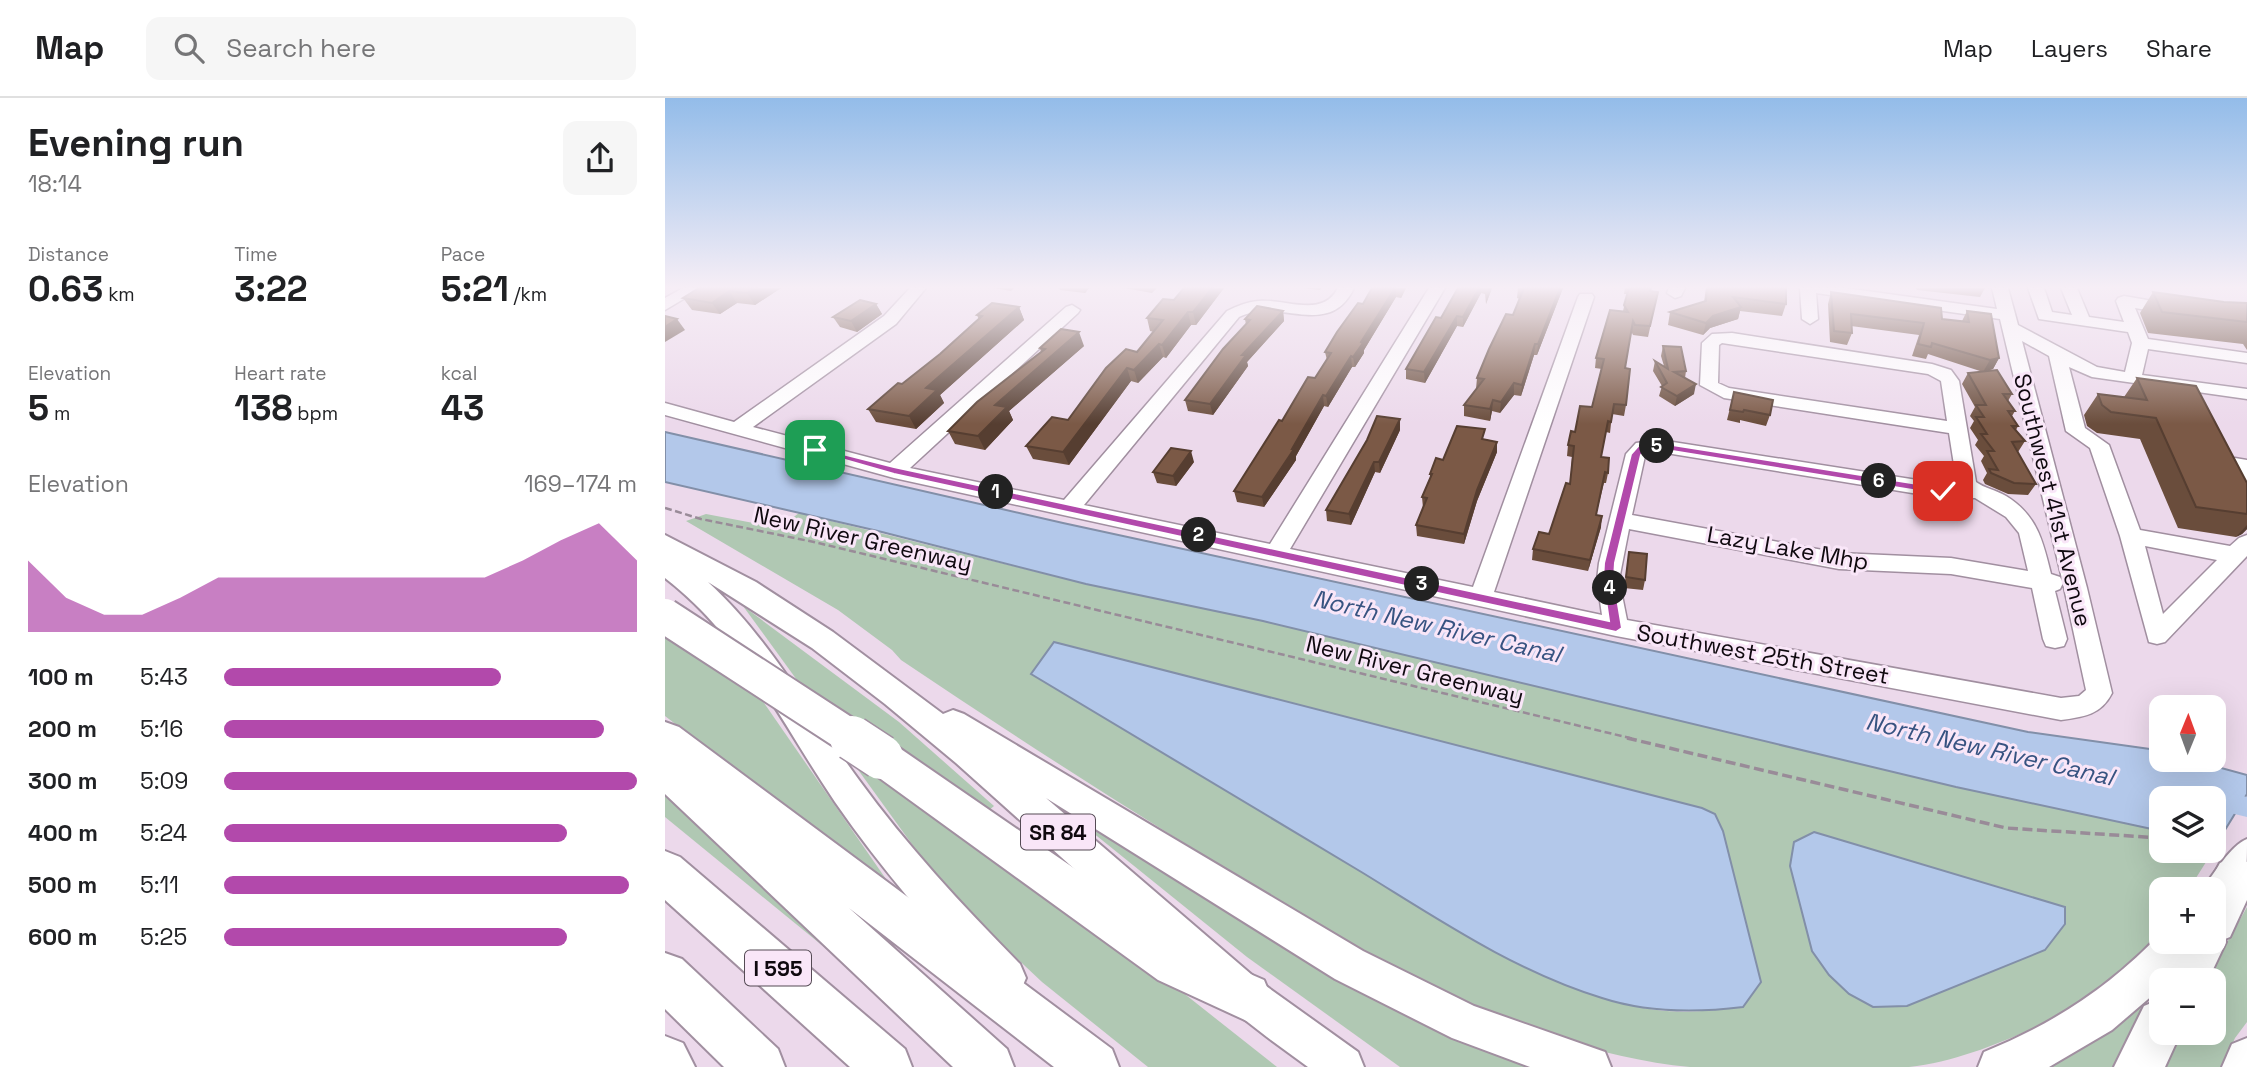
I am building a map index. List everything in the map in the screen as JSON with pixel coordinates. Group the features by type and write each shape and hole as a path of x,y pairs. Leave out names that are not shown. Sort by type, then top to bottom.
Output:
{"highway":[{"path":"665,616 881,757 1174,964 1247,997"},
{"path":"665,739 728,790 1094,1067"},
{"path":"665,768 989,1067"},
{"name":"I 595","path":"665,872 887,1067"},
{"path":"665,976 760,1067"},
{"path":"2139,1067 2150,1045"},
{"path":"665,1061 670,1067"}],"main road":[{"name":"SR 84","path":"665,545 756,594 866,671 968,754 1247,997 1343,1067"},
{"path":"665,564 708,596 754,649 845,789 918,882 1015,987 1104,1067"},
{"path":"866,671 1349,965 1466,1024 1590,1067"},
{"path":"1999,1067 2033,1055 2093,1019 2148,976 2168,954"},
{"path":"2243,1067 2247,1059"}],"street":[{"path":"737,429 871,333"},
{"path":"894,471 1046,333"},
{"path":"1070,507 1217,333"},
{"path":"1277,552 1410,333"},
{"path":"1481,597 1573,333"},
{"name":"Southwest 41st Avenue","path":"2011,333 2076,588 2099,694 2085,706"},
{"path":"2027,333 2092,372 2247,394"},
{"path":"2131,333 2247,358"},
{"path":"2133,379 2138,335"},
{"path":"1959,429 1724,393 1709,385 1711,343 1718,338 1732,338 1932,369 1945,374 1950,382 1959,429 1966,482 1972,490"},
{"path":"2057,353 2077,431 2099,445 2131,536 2157,635 2241,549"},
{"path":"2190,388 2202,408"},
{"name":"Southwest 25th Street","path":"665,410 894,471 1277,552 1616,628 2061,709 2085,706"},
{"path":"1616,628 1608,580 1609,563 1636,454 1643,447 1660,446 1943,491 1972,490 2006,505 2023,518 2031,533 2055,639"},
{"name":"Lazy Lake Mhp","path":"1620,520 1839,561 1951,566 2076,588"},
{"path":"2131,536 2241,549"}],"lane":[{"path":"2237,462 2247,492"}],"path":[{"name":"New River Greenway","path":"665,508 701,519 827,545 1960,818 2006,828 2149,837"}],"green space":[{"path":"799,513 1086,584 1263,621 1956,787 2149,828 2149,863 2205,863 2197,877 2149,877 2149,946 2128,969 2054,1018 1976,1051 1909,1067 1690,1067 1622,1056 1555,1039 1483,1012 1411,977 1308,918 1040,752 901,660 892,650 838,610 686,521 706,514 779,528","holes":["1715,814 1723,831 1761,982 1743,1007 1668,1011 1630,1005 1579,990 1458,931"]},
{"path":"743,606 899,722 994,806 988,811 802,687"},
{"path":"665,631 753,687 897,895 665,716"},
{"path":"843,749 1124,946 1277,1067 1148,1067 1042,982 988,931 919,854"},
{"path":"665,784 884,996 665,817"},
{"path":"1051,799 1550,1067 1400,1067 1247,957"},
{"path":"2247,907 2247,1022 2235,1038 2222,1067 2152,1067 2166,1045 2226,1045 2226,968 2213,968 2221,954 2226,954 2226,944"},
{"path":"2138,1006 2147,1014 2115,1067 2024,1067"}],"water":[{"path":"665,432 1063,523 2028,732 2149,749 2149,772 2226,772 2226,769 2247,775 2247,794 2226,828 2226,786 2149,786 2149,828 1956,787 1263,621 1086,584 878,531 665,482"},
{"path":"1054,642 1702,808 1715,814 1723,831 1761,982 1743,1007 1672,1010 1619,1003 1539,974 1449,926 1031,674"},
{"path":"1814,832 2065,907 2065,924 2045,950 1907,1006 1873,1007 1849,994 1829,975 1812,951 1790,866 1794,842"}],"building":[{"path":"963,333 989,333 926,388 937,390 909,416 868,409 898,383 902,384"},
{"path":"1056,333 1078,333 995,405 1007,407 978,436 948,431 977,402 1045,349 1040,348"},
{"path":"1152,333 1171,333 1134,370 1127,368 1063,452 1026,446 1052,417 1068,420 1106,368 1126,349 1137,352"},
{"path":"1238,333 1262,333 1242,355 1246,355 1210,404 1185,400"},
{"path":"1336,333 1367,333 1361,342 1363,343 1353,357 1351,356 1326,396 1323,395 1294,449 1262,497 1234,491 1279,420 1282,421 1308,377 1315,378 1331,353 1325,352"},
{"path":"1427,333 1447,333 1424,372 1406,369"},
{"path":"1497,333 1542,333 1538,344 1535,344 1522,385 1514,383 1501,402 1493,400 1490,409 1464,405 1484,379 1477,378"},
{"path":"1603,333 1631,333 1625,368 1630,369 1626,405 1614,404 1611,422 1608,421 1601,457 1609,458 1608,473 1605,472 1596,515 1602,516 1590,560 1533,549 1539,532 1549,534 1566,483 1570,484 1574,446 1568,445 1571,431 1575,432 1580,406 1592,407 1604,359 1596,358"},
{"path":"1921,333 1994,333 1999,358 1990,360 1932,343 1931,347 1918,344"},
{"path":"1663,346 1681,347 1686,371 1674,372 1696,384 1677,396 1661,387 1667,383 1655,361 1668,369"},
{"path":"1997,370 2012,394 2003,394 2015,411 2008,411 2018,426 2012,426 2025,441 2012,442 2036,484 2014,483 1991,473 1989,469 1998,470 1987,451 1994,451 1981,434 1987,434 1976,417 1984,417 1976,405 1986,405 1968,373"},
{"path":"2137,378 2196,386 2247,483 2247,514 2196,507 2156,418 2111,412 2102,405 2098,394 2147,400"},
{"path":"1734,392 1773,400 1770,415 1730,410"},
{"path":"1377,416 1400,419 1379,462 1374,462 1349,514 1326,510 1367,440"},
{"path":"1457,426 1485,429 1482,439 1497,442 1477,490 1464,534 1416,525 1427,498 1422,497 1436,458 1443,460"},
{"path":"1171,448 1191,451 1173,476 1153,472"},
{"path":"1629,552 1647,554 1645,580 1626,577"}],"waterway":[{"name":"North New River Canal","path":"2226,802 2247,807"}],"route":[{"path":"815,450 894,471 1277,552 1616,628 1608,580 1609,563 1636,454 1643,447 1660,446 1943,491"}]}
